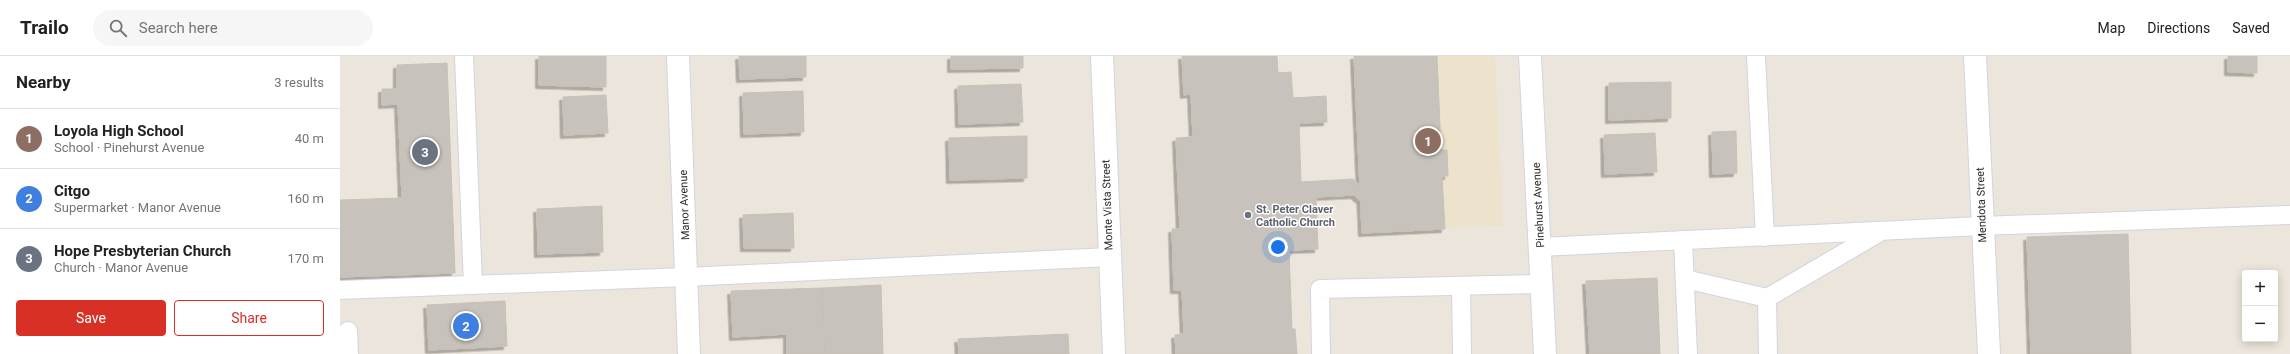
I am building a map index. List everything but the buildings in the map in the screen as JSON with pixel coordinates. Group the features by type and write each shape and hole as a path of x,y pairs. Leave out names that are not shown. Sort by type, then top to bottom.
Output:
{"street":[{"name":"Manor Avenue","path":"678,56 689,354"},
{"name":"Monte Vista Street","path":"1102,56 1114,354"},
{"name":"Pinehurst Avenue","path":"1530,56 1545,354"},
{"name":"Mendota Street","path":"1975,56 1981,226 1989,354"}],"lane":[{"path":"464,56 473,285"},
{"path":"1756,56 1765,237"},
{"path":"1540,247 1883,230 2290,215"},
{"path":"1685,279 1767,298 1883,230"},
{"path":"1683,240 1688,354"},
{"path":"340,290 686,277 1109,257"},
{"path":"1321,354 1320,289 1541,284"},
{"path":"1461,286 1462,354"},
{"path":"1767,298 1768,354"},
{"path":"348,331 349,354"}],"shaded area":[{"path":"1354,56 1495,56 1503,226 1361,232"}],"place":[{"name":"Loyola High School","path":"1428,141"},
{"name":"Hope Presbyterian Church","path":"425,152"},
{"name":"St. Peter Claver Catholic Church","path":"1248,215"},
{"name":"Citgo","path":"466,326"}]}
